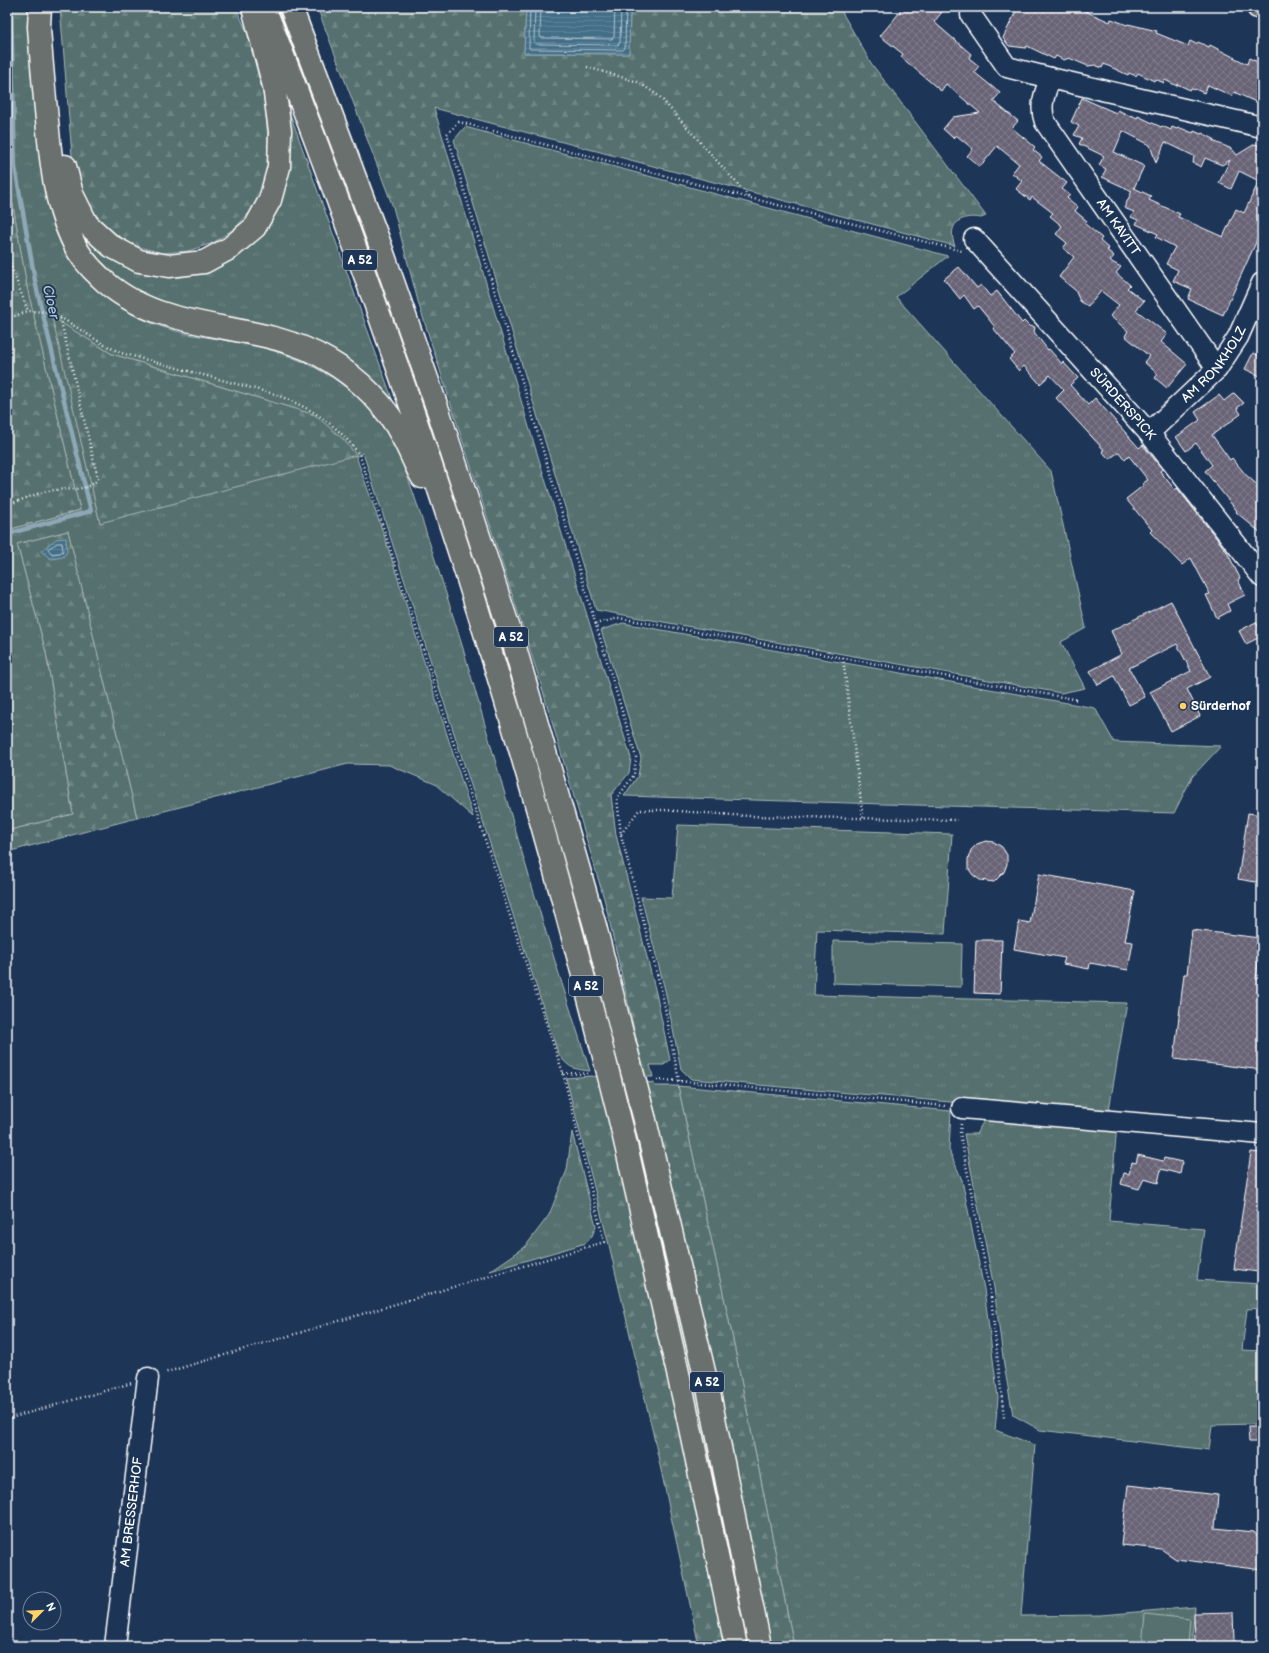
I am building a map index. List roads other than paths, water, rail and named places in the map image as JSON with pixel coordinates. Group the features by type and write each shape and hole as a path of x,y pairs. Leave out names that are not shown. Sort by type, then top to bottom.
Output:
{"main road":[{"path":"52,7 64,162 72,194 87,224 111,246 139,261 169,266 204,262 230,248 255,227 270,200 279,167 280,131 274,86 257,27 253,7"},
{"name":"A 52","path":"264,7 355,247 415,419 483,628 537,806 572,931 622,1128 685,1404 736,1646"},
{"name":"A 52","path":"291,7 380,246 456,465 514,644 555,786 595,926 645,1120 709,1393 760,1646"},
{"path":"1258,7 1262,8"},
{"path":"37,14 52,174 58,204 71,238 88,266 112,289 141,306 182,320 265,336 301,347 328,360 355,378 381,404 403,437 421,475 447,515"}],"street":[{"path":"971,15 1008,68 1262,127"},
{"name":"AM KAVITT","path":"1050,78 1042,107 1045,122 1217,369"},
{"name":"SÜRDERSPICK","path":"974,239 1149,433 1262,577"},
{"name":"AM RONKHOLZ","path":"1149,433 1217,369 1238,337 1262,283"},
{"path":"962,1108 1262,1134"},
{"name":"AM BRESSERHOF","path":"115,1646 148,1378"}],"water":[{"path":"526,7 630,7 629,54 524,53"},
{"path":"66,538 67,552 63,557 51,559 41,551 56,539"}],"waterway":[{"name":"Cloer","path":"7,534 91,511 36,286 15,167 11,7"}],"place":[{"name":"Sürderhof","path":"1183,706"}]}
